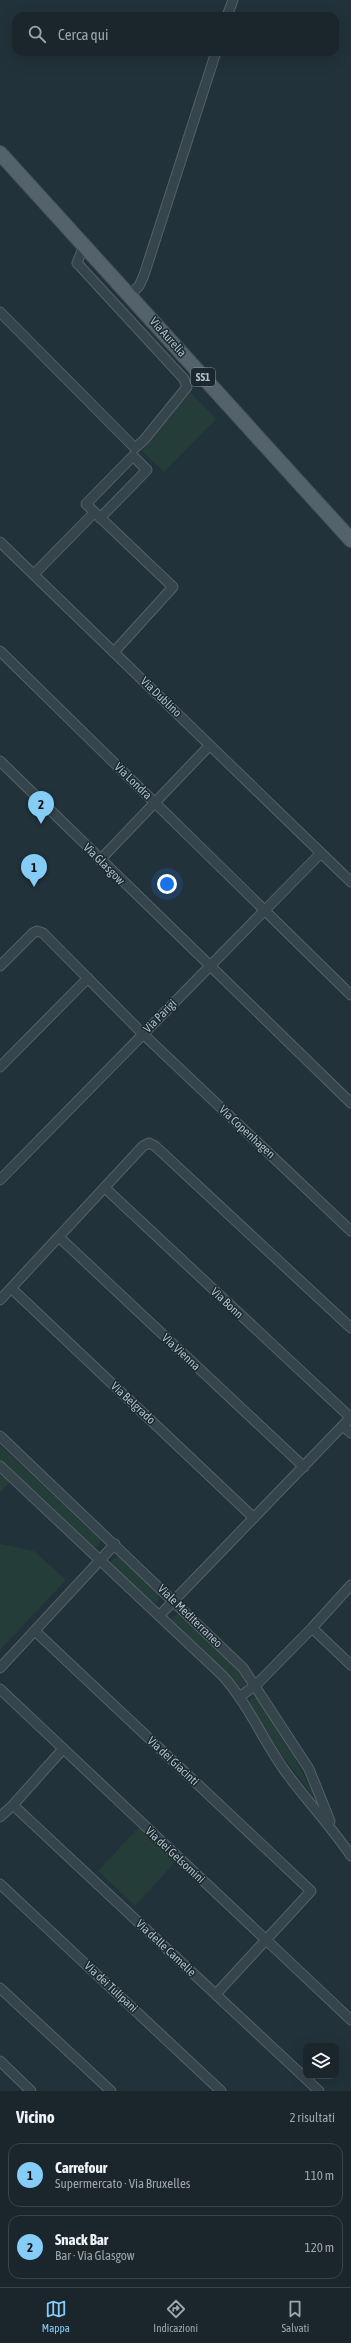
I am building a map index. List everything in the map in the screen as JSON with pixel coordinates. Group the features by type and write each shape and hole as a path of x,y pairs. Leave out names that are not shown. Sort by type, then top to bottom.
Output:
{"main road":[{"name":"Via Aurelia","path":"0,153 351,540"}],"street":[{"path":"228,12 232,0"},
{"path":"130,295 139,286 144,275 215,56"},
{"path":"84,246 77,263 184,379 186,387 134,452 86,504 173,587 114,652"},
{"path":"0,312 134,452 147,470 34,574"},
{"name":"Via Dublino","path":"0,542 351,882"},
{"name":"Via Londra","path":"0,651 351,995"},
{"path":"100,860 210,745"},
{"name":"Via Glasgow","path":"0,761 351,1103"},
{"name":"Via Parigi","path":"0,1180 322,853"},
{"name":"Via Copenhagen","path":"0,966 33,933 38,931 44,934 143,1034 351,1231"},
{"path":"0,1067 88,978"},
{"path":"0,1300 143,1146 149,1143 155,1146 351,1328"},
{"name":"Via Bonn","path":"105,1188 351,1417"},
{"name":"Via Vienna","path":"59,1237 304,1467"},
{"name":"Via Belgrado","path":"11,1288 254,1518"},
{"path":"158,1616 351,1417"},
{"path":"343,1426 351,1433"},
{"name":"Viale Mediterraneo","path":"0,1436 241,1665 309,1769 334,1830"},
{"name":"Viale Mediterraneo","path":"0,1466 223,1676 239,1697 285,1771 334,1830 351,1856"},
{"path":"0,1668 115,1544"},
{"path":"239,1697 256,1686 351,1585"},
{"path":"312,1628 351,1665"},
{"name":"Via dei Giacinti","path":"35,1631 311,1891 265,1940"},
{"name":"Via dei Gelsomini","path":"0,1689 351,2020"},
{"path":"0,1817 13,1805 63,1749"},
{"name":"Via delle Camelie","path":"13,1805 319,2091"},
{"name":"Via dei Tulipani","path":"0,1884 221,2091"},
{"path":"216,1994 265,1940"},
{"path":"0,1988 110,2091"},
{"path":"0,2062 31,2091"}],"green space":[{"path":"190,392 216,419 164,472 142,451"},
{"path":"0,1445 100,1539 99,1546 92,1547 0,1460"},
{"path":"0,1473 10,1482 0,1492"},
{"path":"0,1544 34,1551 66,1580 0,1650"},
{"path":"115,1557 120,1557 158,1594 158,1602 151,1603 112,1565 111,1561"},
{"path":"178,1614 238,1670 245,1681 245,1686 238,1687 231,1678 173,1623 172,1617"},
{"path":"252,1697 257,1698 287,1744 316,1799 278,1750 248,1704"},
{"path":"139,1827 176,1861 135,1906 98,1871"}],"place":[{"name":"Snack Bar","path":"41,824"},
{"name":"Carrefour","path":"34,887"}]}
